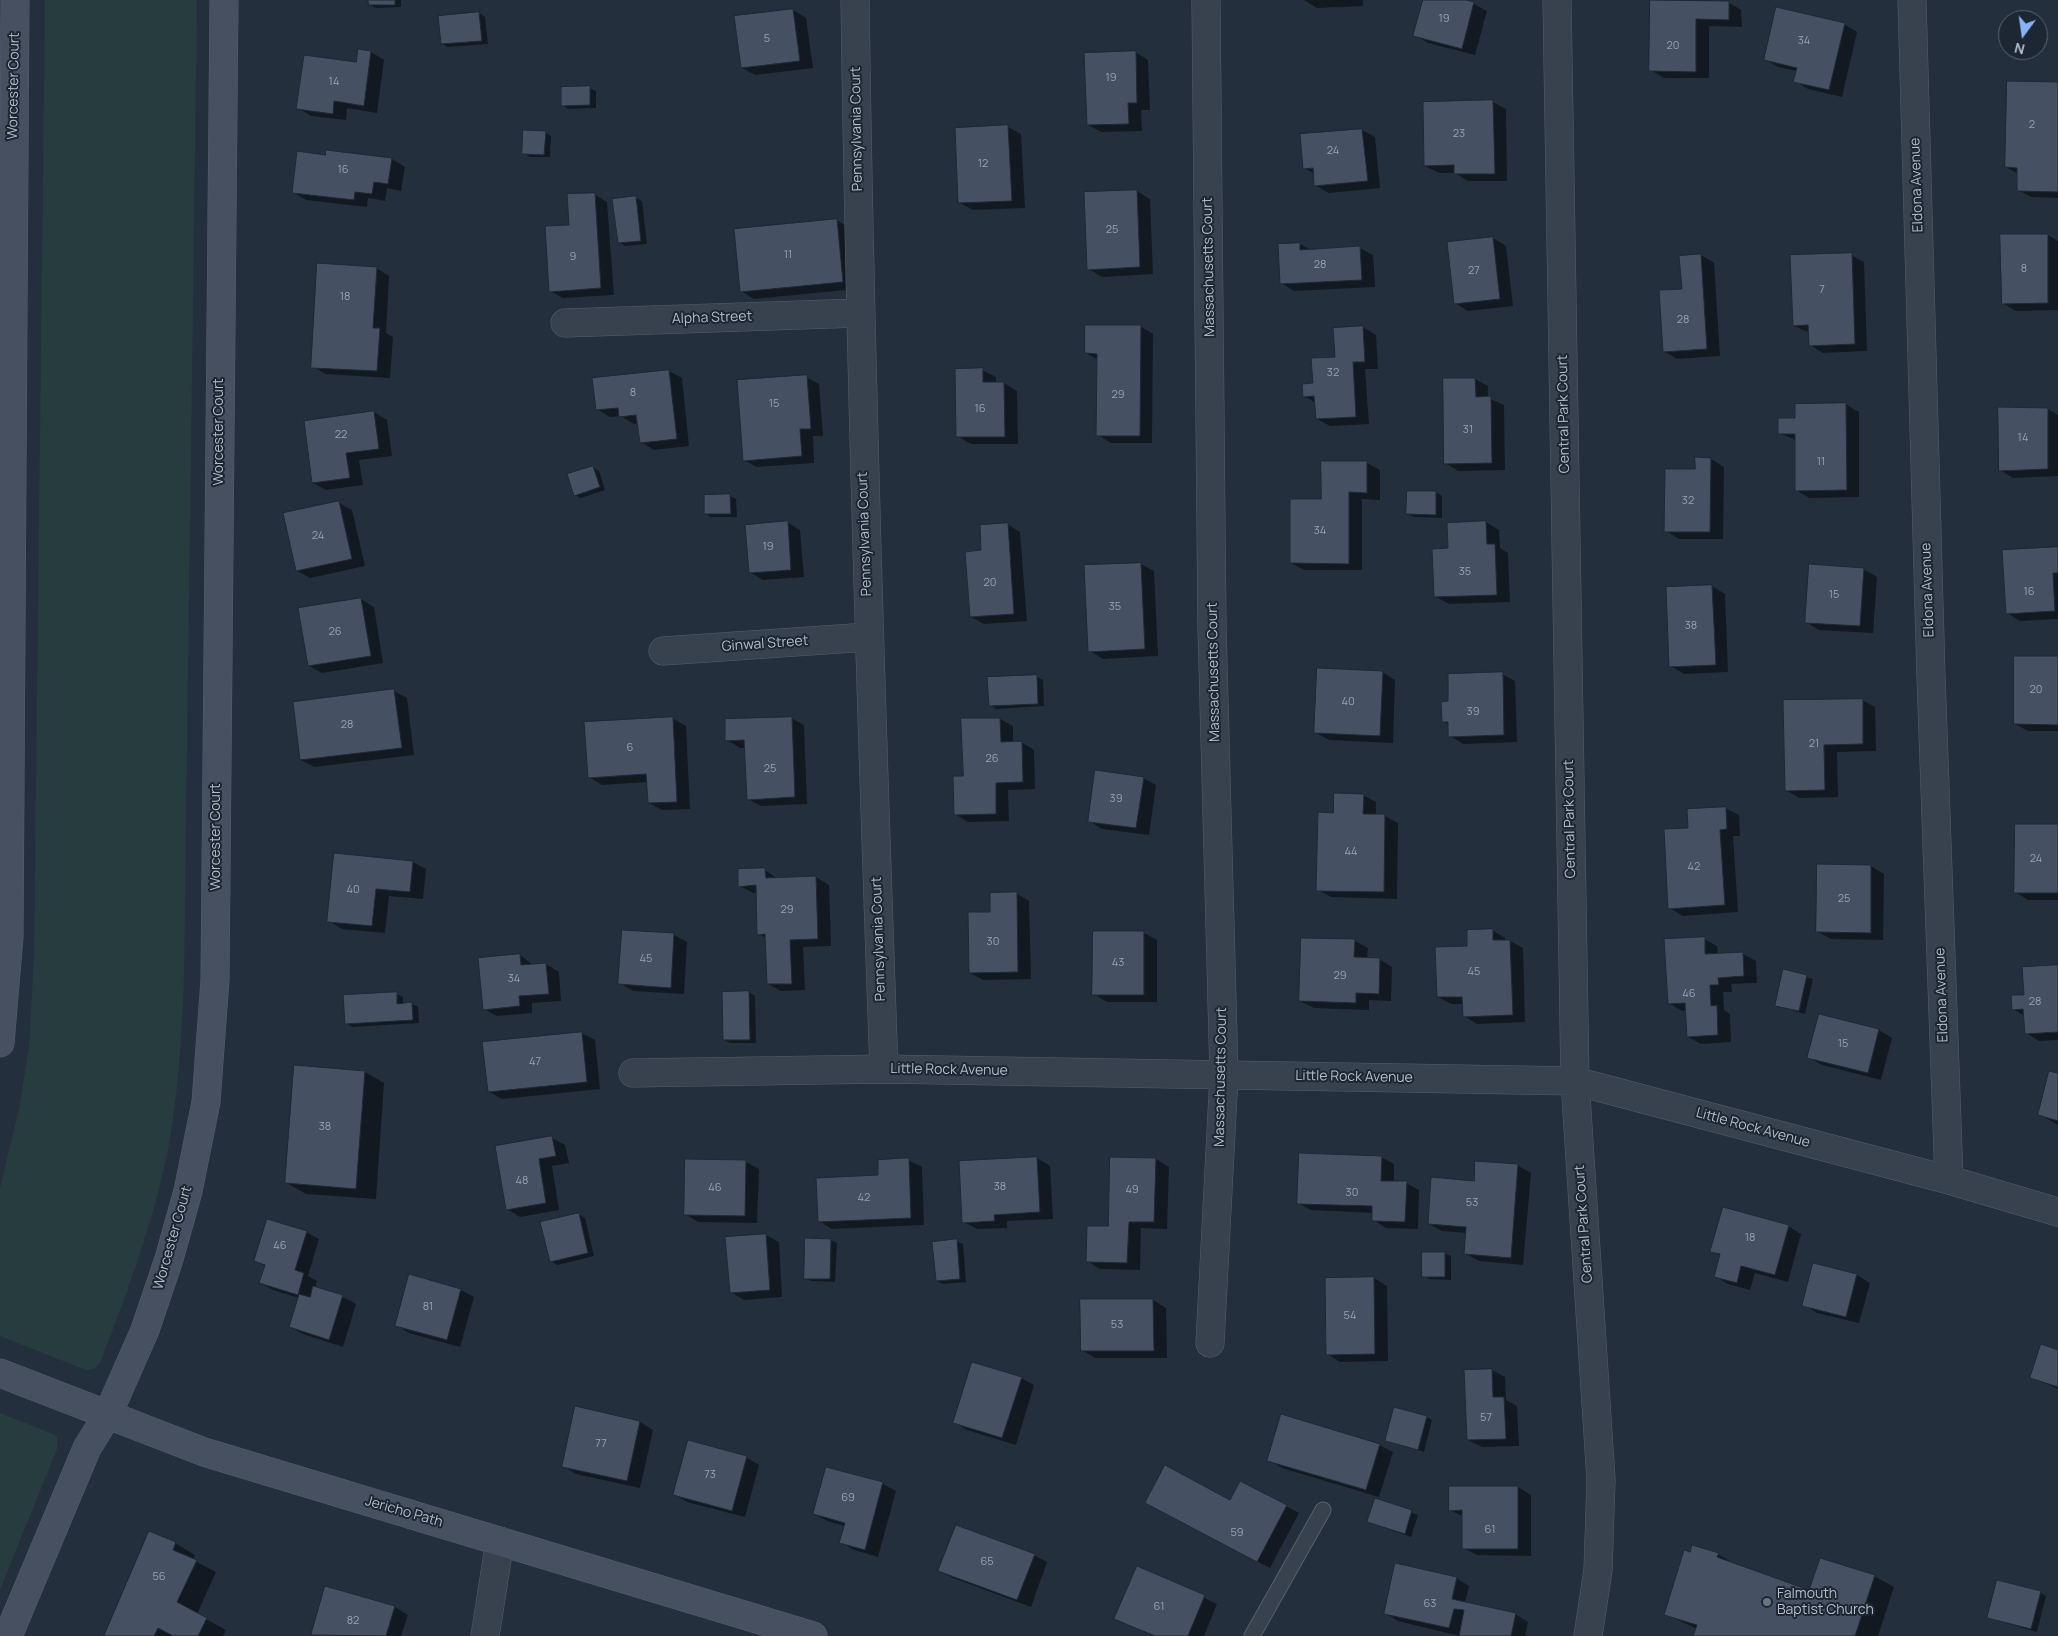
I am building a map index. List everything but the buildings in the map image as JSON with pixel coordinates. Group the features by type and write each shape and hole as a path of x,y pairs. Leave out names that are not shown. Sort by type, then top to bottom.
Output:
{"street":[{"name":"Worcester Court","path":"0,1042 9,937 14,0"},
{"name":"Worcester Court","path":"8,1636 87,1448 108,1414 144,1330 169,1259 188,1191 206,1102 215,980 224,0"},
{"name":"Pennsylvania Court","path":"855,0 859,313 868,637 884,1069"},
{"name":"Massachusetts Court","path":"1206,0 1212,627 1224,1075 1210,1343"},
{"name":"Central Park Court","path":"1557,0 1575,1081 1602,1480 1598,1570 1588,1636"},
{"name":"Eldona Avenue","path":"1912,0 1930,656 1949,1180"},
{"name":"Alpha Street","path":"565,323 859,313"},
{"name":"Ginwal Street","path":"662,651 868,637"},
{"name":"Little Rock Avenue","path":"633,1073 884,1069 1575,1081 1949,1180 2058,1212"},
{"name":"Jericho Path","path":"0,1373 204,1452 813,1636"},
{"path":"484,1636 500,1541"}],"lane":[{"path":"1252,1636 1323,1510"}],"green space":[{"path":"45,0 197,0 184,977 180,1058 170,1139 149,1224 131,1281 100,1363 94,1369 86,1370 0,1336 0,1188 19,1109 29,1047 34,955"},
{"path":"0,1413 53,1434 57,1437 57,1449 0,1590"}],"place":[{"name":"Falmouth Baptist Church","path":"1767,1602"}]}
